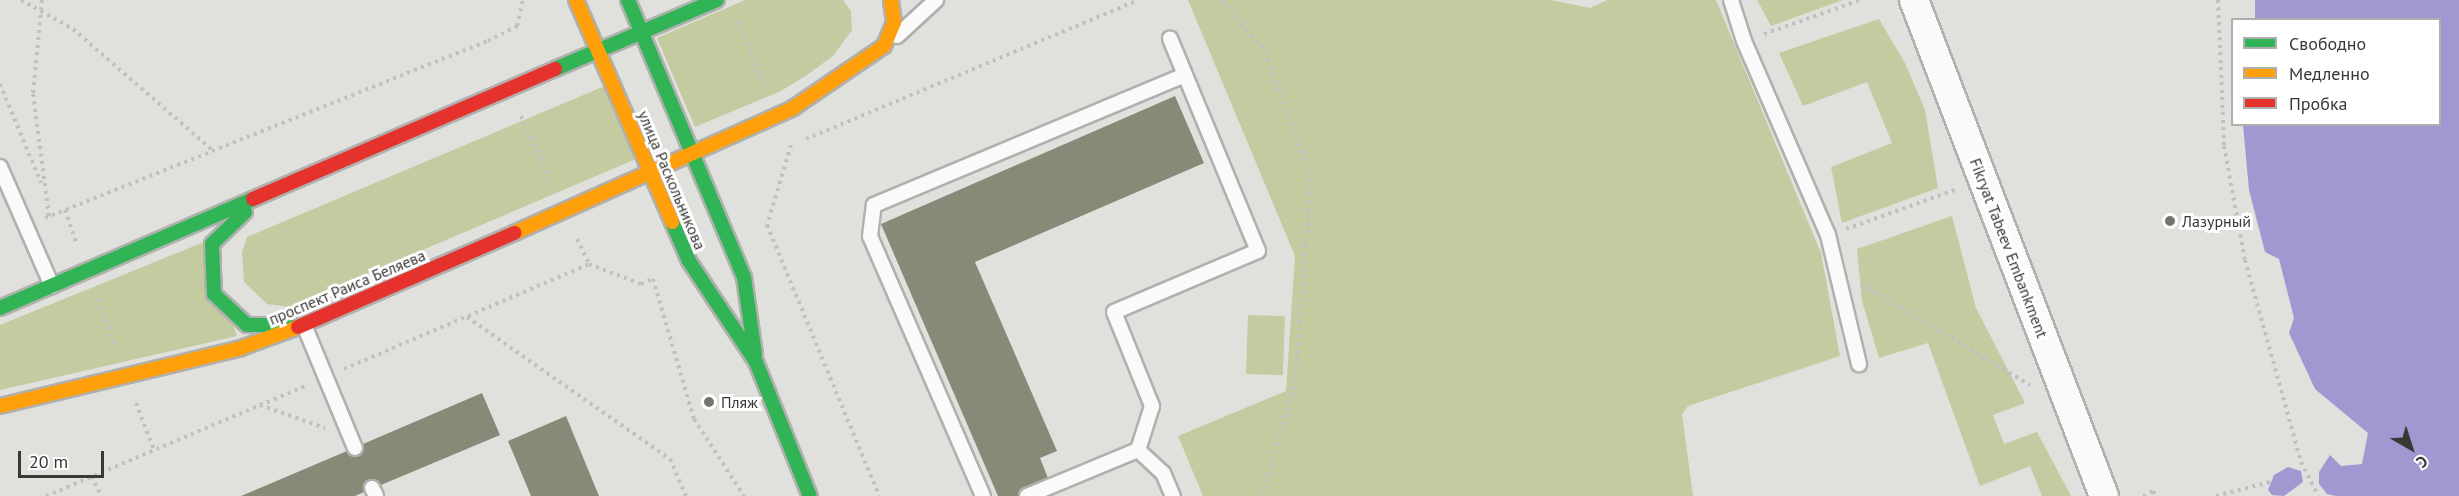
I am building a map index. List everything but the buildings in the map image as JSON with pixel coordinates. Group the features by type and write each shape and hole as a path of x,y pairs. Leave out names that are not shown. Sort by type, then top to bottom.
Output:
{"street":[{"name":"улица Раскольникова","path":"576,0 689,261 756,362 810,496"},
{"name":"улица Раскольникова","path":"628,0 744,277 756,362"},
{"path":"0,308 600,53 717,0"},
{"path":"884,46 894,22 891,0"},
{"name":"Fikryat Tabeev Embankment","path":"1914,0 2104,496"},
{"name":"проспект Раиса Беляева","path":"0,406 242,348 304,325 692,156 793,108 884,46"},
{"path":"257,200 212,244 214,294 247,325 304,325"}],"lane":[{"path":"884,46 936,0"},
{"path":"1731,0 1743,41 1828,236 1859,364"},
{"path":"1027,496 1138,450 1152,406 1114,312 1258,251 1170,39"},
{"path":"983,496 870,236 874,205 1185,75"},
{"path":"0,167 52,286"},
{"path":"304,325 353,443"},
{"path":"1138,450 1164,472 1173,496"}],"path":[{"path":"21,0 73,29 211,149"},
{"path":"42,0 33,94 49,216"},
{"path":"25,225 211,149 488,41 517,26 523,0"},
{"path":"879,496 767,225 790,146 1138,0"},
{"path":"1222,0 1265,52 1311,178 1295,386 1261,496"},
{"path":"1743,41 1860,0"},
{"path":"2218,0 2224,146 2245,260 2292,431 2318,496"},
{"path":"735,15 769,96"},
{"path":"0,84 44,188"},
{"path":"520,113 553,189"},
{"path":"1828,236 1962,187"},
{"path":"65,209 78,249"},
{"path":"573,231 589,264 641,284 653,279 694,419 744,496"},
{"path":"1836,268 1950,340 2039,390"},
{"path":"95,292 120,360"},
{"path":"467,316 670,459 686,496"},
{"path":"132,392 154,450"},
{"path":"260,405 353,443"},
{"path":"92,476 101,496"},
{"path":"2216,496 2274,481"},
{"path":"2143,496 2153,491 2155,496"}],"green space":[{"path":"745,0 843,0 851,11 852,30 833,56 807,75 781,91 695,127 657,38"},
{"path":"1188,0 1551,0 1590,8 1607,0 1716,0 1821,253 1840,356 1688,406 1682,414 1693,496 1203,496 1178,436 1286,391 1295,256"},
{"path":"1757,0 1843,0 1771,26"},
{"path":"1879,19 1905,63 1925,110 1938,188 1842,223 1831,167 1892,143 1867,82 1803,106 1779,53"},
{"path":"607,85 636,159 289,307 267,304 244,282 242,252 247,237"},
{"path":"1952,216 1976,308 2025,403 1993,415 2004,444 2037,432 2071,496 2042,496 2030,466 1980,486 1928,343 1879,358 1862,301 1857,249"},
{"path":"204,242 237,336 0,390 0,325"},
{"path":"1248,315 1285,316 1283,375 1246,374"}],"shaded area":[{"path":"2255,0 2459,0 2459,496 2336,496 2327,494 2319,484 2319,472 2330,455 2341,466 2362,464 2368,433 2315,389 2289,333 2294,318 2279,259 2265,252 2249,190 2243,126 2441,126 2441,18 2255,18"},
{"path":"2288,467 2301,471 2303,482 2284,496 2272,495 2268,490 2274,475"}],"traffic: fast":[{"path":"628,0 744,277 755,354"},
{"path":"555,69 717,0"},
{"path":"0,308 253,199"},
{"path":"245,212 212,244 214,294 247,325 288,325"},
{"path":"672,222 689,261 756,362 810,496"}],"traffic: slow":[{"path":"576,0 672,222"},
{"path":"514,233 793,108 884,46 894,22 891,0"},
{"path":"0,406 241,348 298,327"}],"traffic: jam":[{"path":"253,199 555,69"},
{"path":"298,327 514,233"}],"place":[{"name":"Лазурный","path":"2170,221"},
{"name":"Пляж","path":"709,402"}]}
